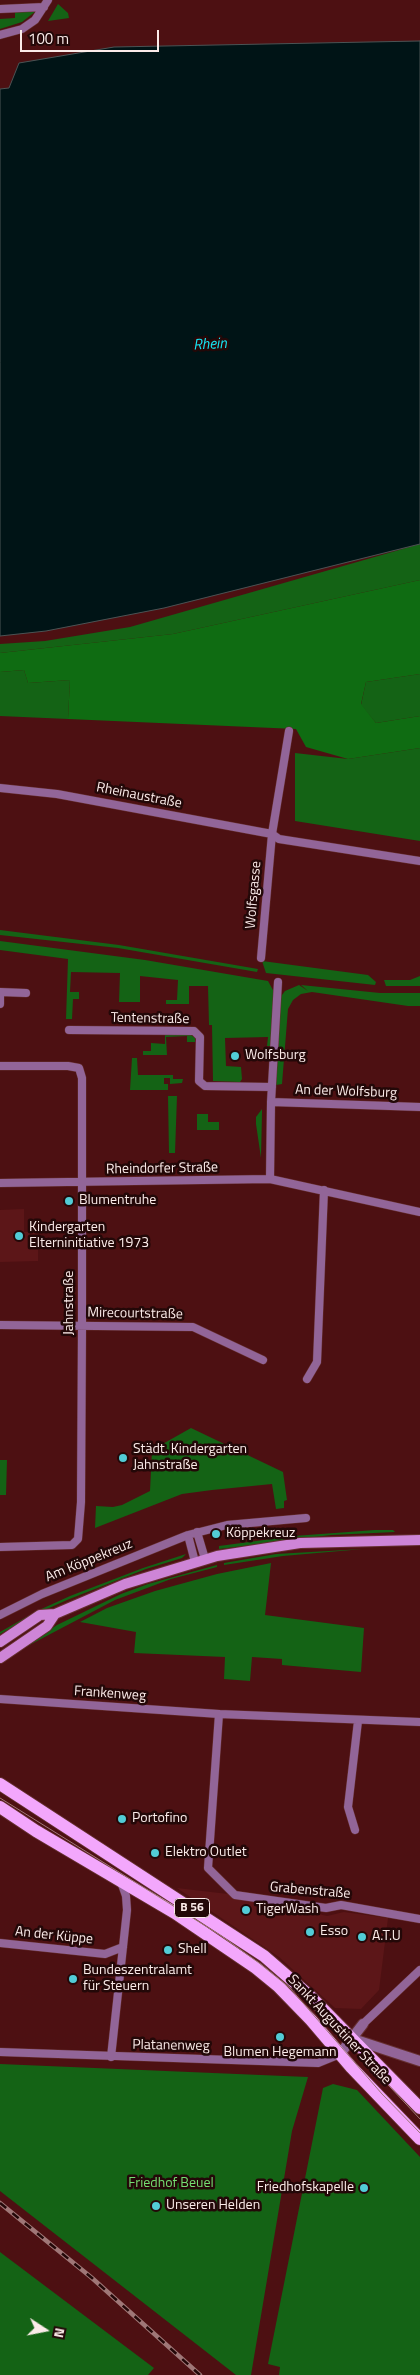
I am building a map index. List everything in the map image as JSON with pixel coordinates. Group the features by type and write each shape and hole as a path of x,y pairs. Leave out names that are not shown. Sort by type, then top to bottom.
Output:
{"main road":[{"path":"0,1642 40,1615 56,1614 125,1584 200,1560 300,1543 420,1540"},
{"path":"0,1658 47,1626 56,1614"},
{"name":"Sankt Augustiner Straße","path":"0,1784 264,1956 310,1996 420,2108"},
{"name":"Sankt Augustiner Straße","path":"0,1807 218,1941 278,1986 420,2139"}],"street":[{"path":"0,9 46,4"},
{"path":"0,35 22,29 34,20 46,4"},
{"path":"272,834 289,731"},
{"name":"Rheinaustraße","path":"0,788 57,794 272,834 280,839 420,861"},
{"name":"Wolfsgasse","path":"261,958 272,834"},
{"path":"270,1179 271,1102 278,982"},
{"path":"0,1004 0,992 26,993"},
{"name":"Tentenstraße","path":"69,1030 194,1031 200,1037 199,1081 205,1086 272,1087"},
{"name":"Jahnstraße","path":"0,1066 68,1066 79,1068 82,1078 81,1502 78,1539 72,1545 0,1548"},
{"name":"An der Wolfsburg","path":"271,1102 420,1107"},
{"name":"Rheindorfer Straße","path":"0,1183 270,1179 420,1212"},
{"path":"307,1379 317,1362 324,1190"},
{"name":"Mirecourtstraße","path":"0,1325 192,1327 263,1360"},
{"name":"Am Köppekreuz","path":"0,1615 42,1594 188,1534 228,1525 306,1518"},
{"path":"197,1532 200,1560"},
{"path":"188,1534 200,1560"},
{"name":"Frankenweg","path":"0,1698 219,1714 420,1722"},
{"name":"Grabenstraße","path":"219,1714 208,1868 235,1895 326,1908 341,1905 420,1919"},
{"path":"355,1830 348,1807 358,1721"},
{"path":"111,2057 127,1910 126,1896 120,1882"},
{"path":"127,1910 133,1901 149,1897"},
{"name":"An der Küppe","path":"0,1944 105,1954 123,1947"},
{"name":"An der Küppe","path":"105,1954 121,1968"},
{"path":"340,2054 363,2024 420,1970"},
{"path":"353,2039 420,2061"},
{"name":"Platanenweg","path":"0,2052 318,2063 340,2054"}],"shaded area":[{"name":"Kindergarten Elterninitiative 1973","path":"24,1209 24,1232 38,1232 38,1261 0,1262 0,1210"},
{"path":"177,1888 228,1894 236,1899 282,1905 327,1916 344,1912 388,1918 379,1990 361,2009 335,2008 279,1957"}],"green space":[{"path":"58,4 68,13 69,18 48,21"},
{"path":"15,11 36,11 22,22 0,29 0,19 15,18"},
{"path":"420,544 420,580 173,634 0,653 0,644 45,641 130,627"},
{"path":"420,580 420,674 366,682 361,704 376,723 420,716 420,748 348,759 306,747 296,729 68,719 70,680 28,683 24,670 0,672 0,653 173,634"},
{"path":"24,670 28,683 70,680 68,719 0,716 0,672"},
{"path":"420,674 420,716 376,723 361,705 366,682"},
{"path":"420,748 420,841 295,821 295,753 348,759"},
{"path":"0,930 119,945 258,969 257,972 118,948 0,935"},
{"path":"0,941 145,960 268,981 274,992 272,1046 267,1046 268,1037 225,1038 226,1066 241,1067 242,1079 240,1082 213,1081 212,1025 209,1025 208,986 189,986 189,1004 166,1004 166,1000 177,1000 178,980 140,976 140,1002 119,1002 120,973 71,972 70,992 79,992 79,999 73,999 72,1019 66,1019 68,959 0,950"},
{"path":"262,961 368,975 376,982 375,985 266,973"},
{"path":"420,976 420,986 386,986 384,980 410,980"},
{"path":"299,985 308,991 301,985 380,993 420,993 420,1006 408,1006 312,992 301,994 293,1000 288,1009 282,1084 276,1085 279,999 285,991"},
{"path":"165,1034 190,1034 195,1038 195,1042 187,1042 187,1036 166,1037 167,1055 143,1055 143,1051 151,1051 151,1043 165,1044"},
{"path":"132,1058 137,1058 138,1075 173,1075 173,1079 183,1079 182,1083 170,1084 170,1078 164,1078 164,1084 168,1084 168,1090 130,1090"},
{"path":"168,1096 177,1096 175,1153 169,1153"},
{"path":"262,1109 261,1158 256,1117"},
{"path":"197,1114 208,1114 208,1122 219,1122 219,1130 197,1130"},
{"path":"191,1428 283,1472 287,1500 284,1501 284,1508 276,1509 272,1484 212,1490 182,1494 95,1528 96,1506 113,1507 122,1505 150,1491 152,1450"},
{"path":"0,1460 7,1460 6,1495 0,1495"},
{"path":"393,1530 395,1532 331,1535 219,1549 219,1546 294,1536"},
{"path":"363,1549 283,1556 224,1565 224,1563 276,1554"},
{"path":"186,1554 182,1558 146,1569 67,1600 38,1613 0,1634 0,1632 37,1611 70,1596"},
{"path":"271,1563 265,1615 364,1628 361,1672 282,1665 282,1659 252,1657 250,1681 224,1679 225,1657 134,1653 136,1632 80,1622 107,1608 155,1591 217,1574"},
{"path":"217,1565 217,1567 171,1579 115,1600 20,1650 57,1625 121,1594 148,1584"},
{"name":"Friedhof Beuel","path":"0,2064 308,2077 292,2131 251,2375 236,2375 0,2191"},
{"path":"333,2084 357,2090 420,2157 420,2375 279,2375 280,2367 268,2364 323,2088"},
{"path":"0,2252 154,2368 148,2375 0,2375"}],"water":[{"name":"Rhein","path":"420,41 420,544 164,608 46,631 0,636 0,89 9,88 19,63 114,47"}],"tram line":[{"path":"0,1798 220,1935 259,1963 290,1988 382,2094 420,2133"},
{"path":"333,2026 420,2119"}],"railway":[{"path":"0,2203 92,2278 200,2375"}],"place":[{"name":"Wolfsburg","path":"235,1056"},
{"name":"Blumentruhe","path":"69,1201"},
{"name":"Kindergarten Elterninitiative 1973","path":"19,1236"},
{"name":"Städt. Kindergarten Jahnstraße","path":"123,1458"},
{"name":"Köppekreuz","path":"216,1534"},
{"name":"Portofino","path":"122,1819"},
{"name":"Elektro Outlet","path":"155,1853"},
{"name":"TigerWash","path":"246,1910"},
{"name":"Esso","path":"310,1932"},
{"name":"A.T.U","path":"362,1937"},
{"name":"Shell","path":"168,1950"},
{"name":"Bundeszentralamt für Steuern","path":"73,1979"},
{"name":"Blumen Hegemann","path":"280,2037"},
{"name":"Friedhofskapelle","path":"364,2188"},
{"name":"Unseren Helden","path":"156,2206"}]}
